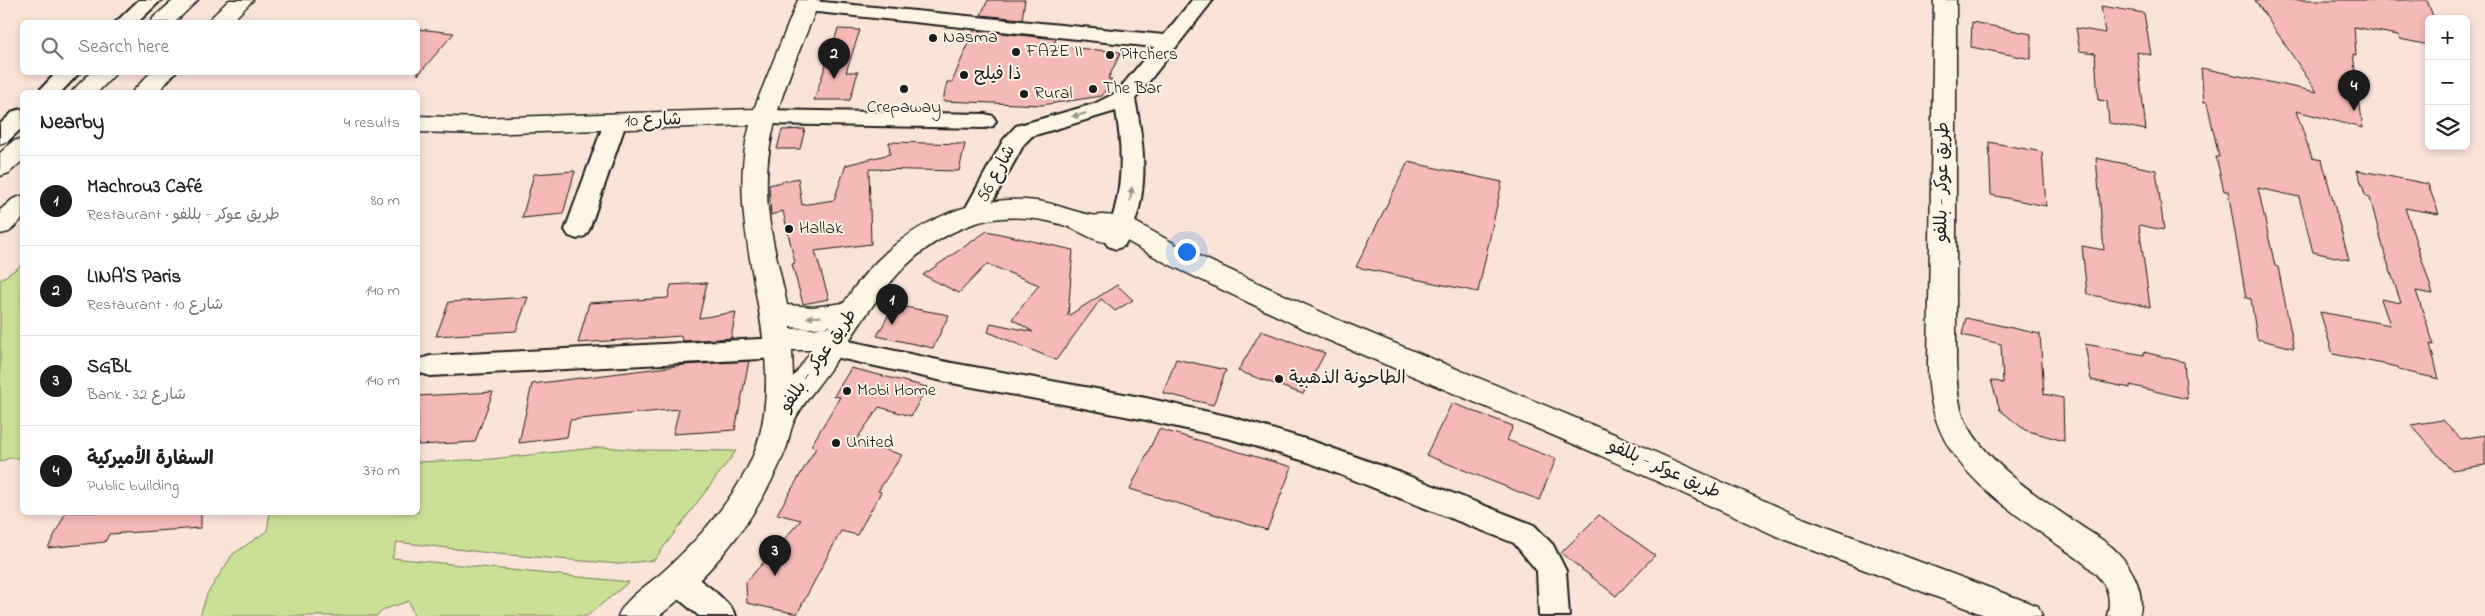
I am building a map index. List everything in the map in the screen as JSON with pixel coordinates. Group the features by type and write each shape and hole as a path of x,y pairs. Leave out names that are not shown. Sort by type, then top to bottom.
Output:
{"main road":[{"path":"164,20 186,0"},
{"path":"220,20 242,0"},
{"name":"طريق عوكر - بللفو","path":"1945,0 1942,291 1944,401 1952,426 1967,447 1986,468 2026,502 2106,562 2122,588 2125,611 2123,616"},
{"path":"643,613 678,581 728,521 758,478 770,455 780,418 777,334 758,230 754,176 763,117 808,2"},
{"path":"86,90 103,75"},
{"path":"146,90 162,75"},
{"name":"شارع 10","path":"420,124 481,126 763,117"},
{"path":"0,168 20,149"},
{"path":"0,226 20,207"},
{"name":"طريق عوكر - بللفو","path":"780,418 867,290 905,251 944,225 976,211 1002,208 1048,212 1120,234 1167,268 1224,293 1263,307 1305,317 1600,441 1794,528 2026,616"},
{"path":"777,334 813,318 853,312"},
{"path":"777,334 808,340 833,342"}],"street":[{"path":"128,20 151,0"},
{"name":"شارع 56","path":"976,211 1015,139 1024,131 1038,124 1101,109 1124,98 1203,0"},
{"path":"808,2 1169,42"},
{"path":"50,90 67,75"},
{"path":"1120,234 1133,177 1130,126 1124,98"},
{"path":"763,117 985,121"},
{"path":"0,136 20,118"},
{"path":"577,230 616,123"},
{"path":"430,366 777,334"},
{"path":"833,342 952,373 1146,409 1231,428 1312,452 1391,480 1524,534 1540,550 1552,568 1554,616"},
{"path":"678,581 721,616"}],"green space":[{"path":"20,266 20,458 9,458 0,462 0,280"},
{"path":"603,447 642,450 736,451 654,560 619,564 498,554 397,542 392,558 629,582 587,616 414,616 409,601 385,609 376,616 200,616 207,594 233,554 267,531 270,515 420,515 420,462 492,459"}],"building":[{"path":"988,0 1025,0 1022,19 981,15"},
{"path":"2255,0 2427,0 2433,15 2425,15 2425,44 2400,39 2398,35 2354,27 2356,55 2353,54 2363,128 2296,111 2312,158 2322,160 2349,260 2313,252 2299,197 2258,188 2275,266 2278,267 2294,348 2257,339 2251,299 2246,298 2228,191 2224,191 2207,102 2204,102 2201,68 2317,92"},
{"path":"2101,6 2144,13 2151,55 2137,52 2146,130 2109,123 2107,101 2098,100 2095,53 2080,51 2076,28 2105,33"},
{"path":"1972,22 2031,34 2031,59 1971,47"},
{"path":"420,29 454,33 420,73"},
{"path":"838,29 860,30 846,72 858,72 850,100 814,100"},
{"path":"974,30 1056,39 1053,46 1121,52 1108,79 1112,79 1102,96 1042,105 943,101 947,82 952,82"},
{"path":"805,129 800,149 777,149 782,130"},
{"path":"889,142 965,144 959,171 869,169 871,244 815,251 829,299 803,304 792,264 795,263 783,211 771,215 769,185 798,178 802,205 834,200 846,165 890,154"},
{"path":"1989,142 2042,152 2046,206 1991,195"},
{"path":"2096,158 2156,170 2164,230 2139,225 2150,307 2087,294 2082,246 2104,250"},
{"path":"1408,162 1502,182 1478,292 1356,267"},
{"path":"2357,170 2428,184 2439,214 2405,208 2433,294 2416,291 2434,345 2430,344 2439,379 2399,370 2398,367 2333,354 2320,312 2390,325 2381,299 2401,303 2385,255 2370,198 2366,197"},
{"path":"575,171 563,214 522,218 534,174"},
{"path":"987,231 1073,250 1068,316 1117,285 1133,300 1115,311 1101,299 1056,360 988,332 991,323 1033,332 1012,319 1039,285 987,264 959,293 923,275"},
{"path":"707,283 699,318 736,312 731,338 734,338 682,341 681,336 578,343 589,303 668,298 671,285"},
{"path":"528,297 516,331 436,336 449,302"},
{"path":"894,305 949,315 933,348 877,336"},
{"path":"1966,318 2040,334 2044,394 2063,398 2064,441 2025,430 2000,410 1991,380 2003,383 2001,344 1962,335"},
{"path":"1261,331 1325,353 1303,394 1238,371"},
{"path":"2085,344 2144,355 2144,352 2184,362 2187,399 2130,385 2130,388 2091,380"},
{"path":"1176,359 1226,370 1213,405 1163,393"},
{"path":"749,361 735,430 673,434 679,409 570,420 567,437 519,443 532,384 684,365"},
{"path":"851,368 927,387 911,416 879,407 856,440 902,455 878,491 881,492 857,535 841,531 797,614 747,603 746,582 801,520 777,514 816,448 811,446 840,397 834,396"},
{"path":"493,392 475,442 420,445 420,396"},
{"path":"1452,403 1513,426 1507,440 1556,459 1539,500 1426,455"},
{"path":"2443,420 2461,439 2485,435 2485,465 2451,470 2411,425"},
{"path":"1159,429 1292,467 1267,530 1130,489"},
{"path":"64,515 201,515 201,528 109,534 105,542 48,548"},
{"path":"1599,515 1655,555 1616,596 1561,553"}],"place":[{"name":"Nasma","path":"933,38"},
{"name":"FAZE II","path":"1016,52"},
{"name":"Pitchers","path":"1110,55"},
{"name":"ذا فيلج","path":"964,75"},
{"name":"LINA'S Paris","path":"834,79"},
{"name":"Crepaway","path":"904,89"},
{"name":"The Bar","path":"1093,89"},
{"name":"Rural","path":"1024,94"},
{"name":"السفارة الأميركية","path":"2354,111"},
{"name":"Hallak","path":"789,229"},
{"name":"Machrou3 Café","path":"892,325"},
{"name":"الطاحونة الذهبية","path":"1279,379"},
{"name":"Mobi Home","path":"847,391"},
{"name":"United","path":"836,443"},
{"name":"SGBL","path":"775,576"}]}
